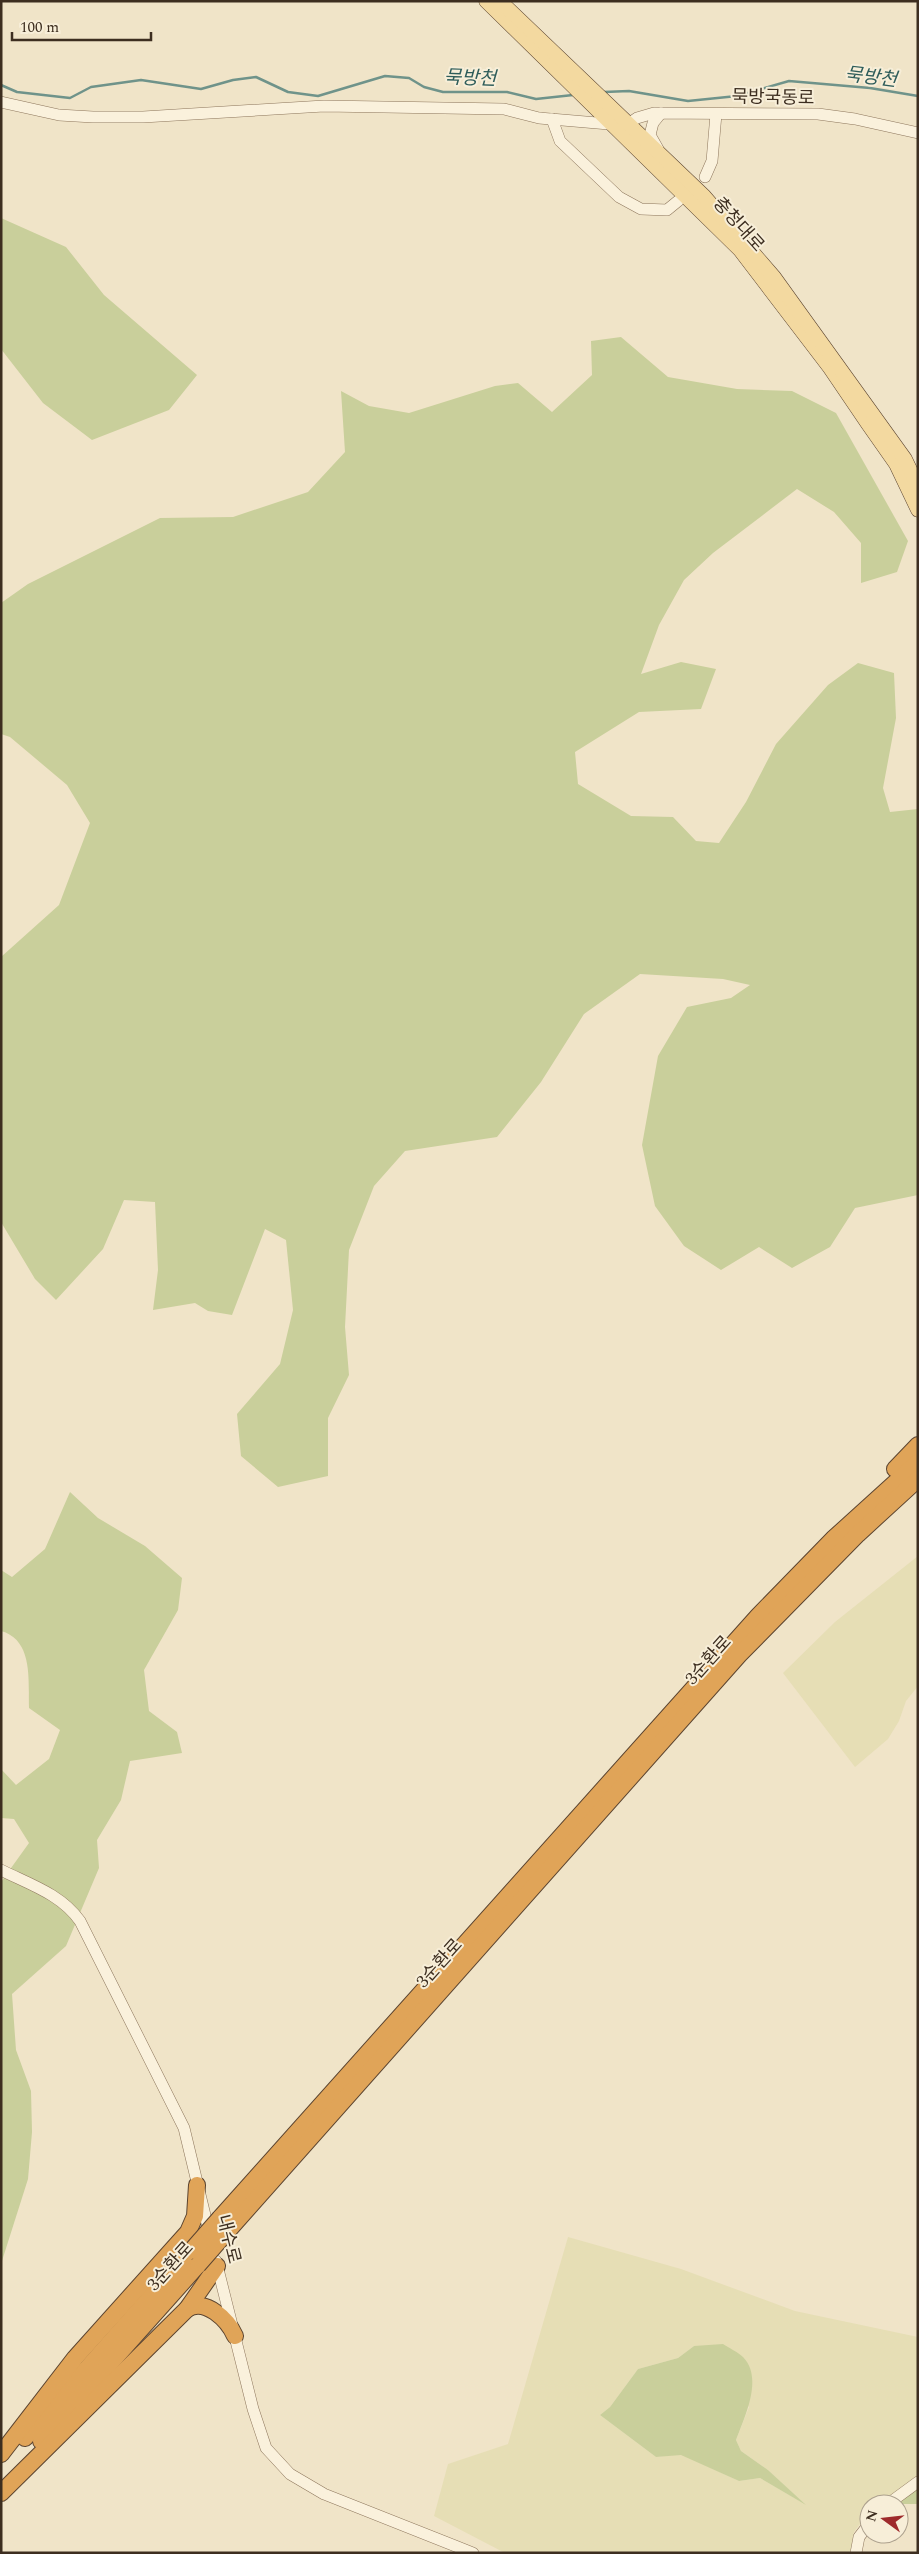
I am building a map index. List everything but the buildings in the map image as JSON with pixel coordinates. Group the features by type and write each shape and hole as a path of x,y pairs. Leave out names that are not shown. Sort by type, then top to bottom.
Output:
{"highway":[{"path":"793,1580 918,1445"},
{"name":"3순환로","path":"1,2485 218,2228 667,1716 833,1539 918,1462"},
{"name":"3순환로","path":"218,2228 706,1691 833,1558 918,1479"},
{"path":"833,1558 918,1490"},
{"path":"1,2454 75,2358 188,2232 196,2210 197,2186"},
{"path":"188,2232 218,2228"},
{"path":"1,2493 187,2309 213,2272 208,2250 199,2238 188,2232"},
{"name":"3순환로","path":"1,2465 194,2258"},
{"path":"187,2309 196,2305 213,2311 226,2321 235,2336"}],"main road":[{"name":"충청대로","path":"486,1 597,111 628,124 704,196 774,277 905,459 918,486"},
{"name":"충청대로","path":"500,1 590,88 613,118 740,250 830,368 896,464 918,510"}],"street":[{"path":"1,102 60,116 92,117 143,117 324,106 504,109 539,118 613,118"},
{"path":"661,113 653,123 650,135 664,159"},
{"name":"묵방국동로","path":"628,124 637,118 661,113 818,114 855,118 918,133"},
{"path":"705,177 712,161 716,114"},
{"path":"552,119 560,141 619,197 641,209 667,210 678,201"},
{"name":"내수로","path":"1,1870 59,1899 72,1910 80,1921 184,2128 197,2186 218,2228 213,2272 235,2336 253,2408 266,2448 290,2474 324,2494 472,2553"},
{"path":"902,2494 918,2482"},
{"path":"856,2553 859,2537"}],"shaded area":[{"path":"918,1556 918,1686 906,1701 899,1721 888,1739 855,1767 783,1673 835,1622"},
{"path":"568,2237 681,2269 795,2311 918,2337 918,2476 894,2494 859,2494 859,2525 854,2532 850,2553 505,2553 434,2516 448,2464 508,2444","holes":["694,2346 749,2407 736,2440 741,2451 768,2470 803,2503 760,2478 739,2481 681,2454 656,2457 600,2415 610,2407 638,2369 678,2358"]}],"green space":[{"path":"1,218 66,247 104,295 197,375 169,410 92,440 43,403 1,349"},
{"path":"621,337 668,377 737,389 792,391 836,413 908,541 897,572 861,583 861,543 834,512 797,489 713,553 684,580 659,625 641,674 681,662 716,669 701,709 639,712 575,752 578,784 631,816 673,817 696,841 719,843 746,802 776,744 828,685 858,663 894,673 896,718 883,788 890,812 918,809 918,1195 855,1208 830,1247 792,1268 759,1247 721,1270 684,1246 655,1206 642,1145 658,1056 687,1007 731,998 750,985 723,979 640,974 584,1014 541,1082 497,1137 405,1151 374,1186 349,1250 345,1327 349,1375 328,1418 328,1476 278,1487 241,1456 237,1414 280,1364 293,1310 286,1240 265,1229 232,1315 208,1311 195,1303 153,1310 158,1270 155,1202 124,1200 103,1249 56,1300 35,1279 1,1222 1,957 59,905 90,823 67,785 10,737 1,734 1,603 28,584 160,518 233,517 308,492 345,452 341,391 369,406 409,413 495,386 518,383 552,412 592,375 591,341"},
{"path":"70,1492 98,1518 145,1546 182,1578 178,1610 144,1670 149,1711 177,1732 182,1753 130,1761 121,1800 97,1840 99,1868 66,1946 12,1994 16,2050 31,2091 32,2132 28,2179 1,2264 1,1882 29,1843 14,1819 1,1818 1,1769 16,1785 49,1759 60,1730 29,1708 27,1663 24,1652 12,1636 1,1631 1,1570 12,1577 45,1549"},
{"path":"723,2344 743,2357 749,2366 752,2376 752,2387 747,2410 736,2440 741,2451 768,2470 806,2505 760,2478 739,2481 681,2455 656,2457 600,2415 610,2407 638,2369 678,2358 694,2346"},
{"path":"918,2488 918,2504 909,2504 908,2494"}],"waterway":[{"name":"묵방천","path":"1,85 17,92 70,98 91,87 141,80 201,89 233,80 256,77 288,92 318,96 385,76 409,78 424,87 443,92 507,92 536,99 573,95"},
{"name":"묵방천","path":"604,92 629,91 688,101 737,96 789,81 870,88 918,96"}]}
